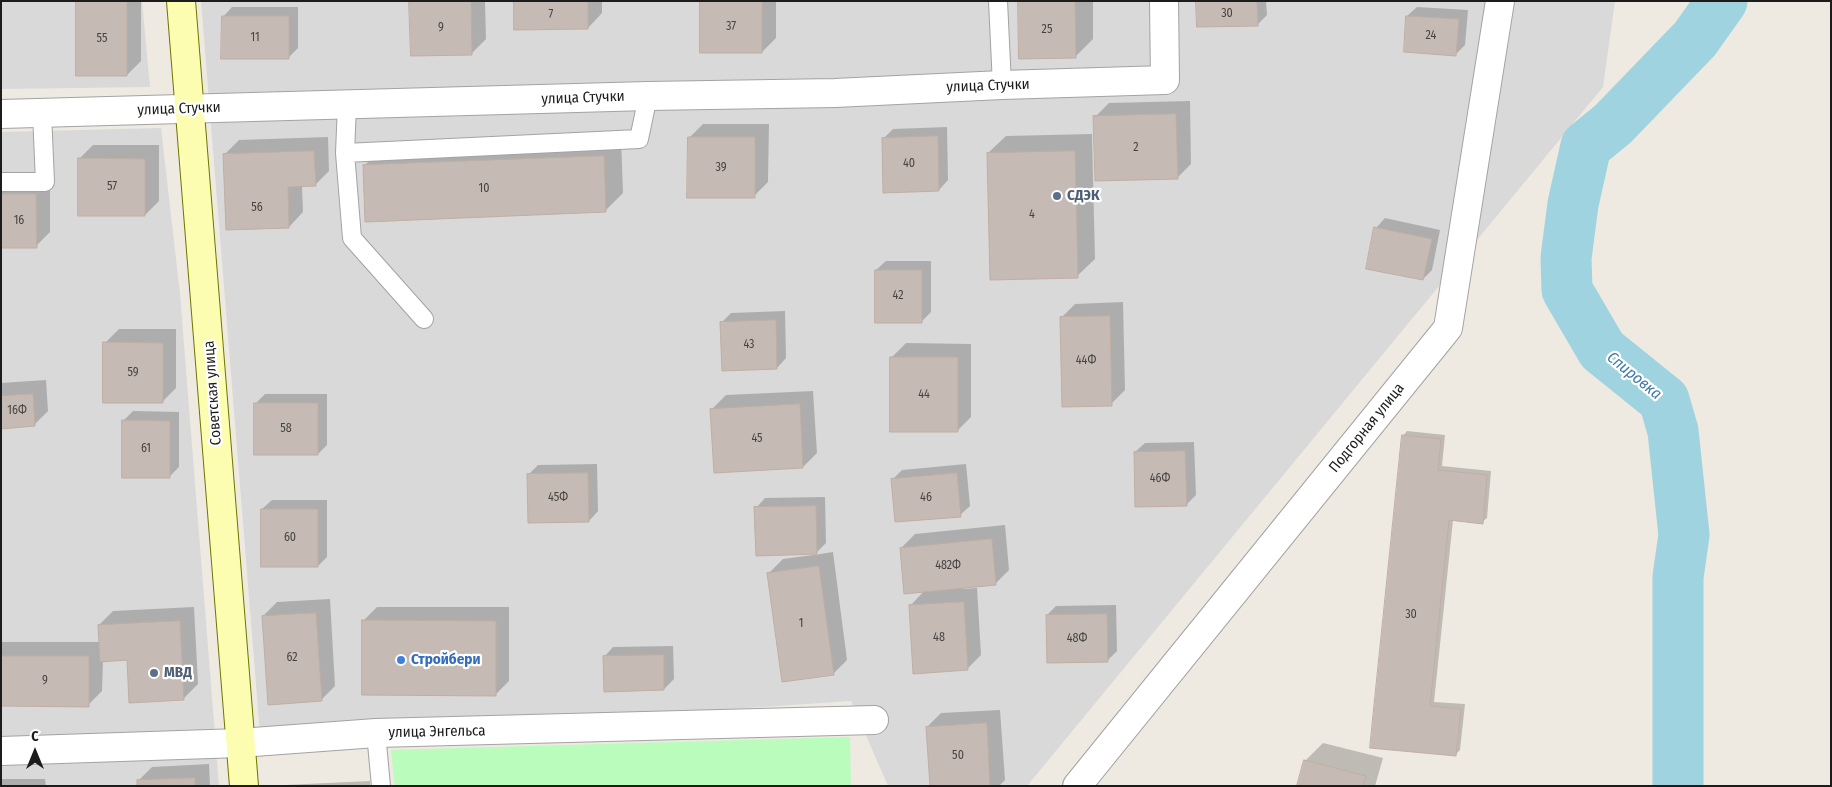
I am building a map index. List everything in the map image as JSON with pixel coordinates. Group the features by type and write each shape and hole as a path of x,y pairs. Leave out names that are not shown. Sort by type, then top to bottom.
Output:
{"main road":[{"name":"Советская улица","path":"181,1 244,786"}],"street":[{"name":"улица Стучки","path":"1,114 648,96 835,93 1166,80 1164,1"},
{"name":"Подгорная улица","path":"1076,786 1448,328 1500,1"},
{"name":"улица Энгельса","path":"1,751 240,743 376,733 874,720"}],"lane":[{"path":"998,1 1002,85"},
{"path":"345,153 638,139 648,96"},
{"path":"347,105 345,153 352,238 424,318"},
{"path":"1,182 44,182 42,113"},
{"path":"376,733 381,786"}],"shaded area":[{"path":"1,1 142,1 150,87 1,89"},
{"path":"201,1 1615,1 1603,87 1027,786 888,786 851,701 376,733 260,734"},
{"path":"161,128 180,294 219,786 1,786 1,132"}],"green space":[{"path":"850,737 851,786 395,786 391,750"}],"building":[{"path":"76,1 127,1 127,76 76,76"},
{"path":"409,1 471,1 472,55 411,56"},
{"path":"514,1 588,1 588,29 514,30"},
{"path":"700,1 762,1 762,53 700,53"},
{"path":"1018,1 1075,1 1076,58 1019,59"},
{"path":"1196,1 1257,1 1258,26 1197,27"},
{"path":"222,16 289,16 289,59 221,59"},
{"path":"1406,16 1459,19 1456,56 1404,52"},
{"path":"1176,114 1178,179 1095,181 1093,116"},
{"path":"938,136 939,191 883,193 882,138"},
{"path":"688,137 755,137 755,198 687,198"},
{"path":"314,151 316,186 288,187 289,228 226,230 223,154"},
{"path":"1075,151 1078,278 990,280 987,153"},
{"path":"604,156 606,212 365,222 363,165"},
{"path":"78,158 145,159 145,216 78,216"},
{"path":"1,194 36,194 37,248 1,248"},
{"path":"1374,227 1432,239 1423,280 1366,269"},
{"path":"875,270 922,270 922,323 875,323"},
{"path":"1110,316 1112,406 1062,407 1060,317"},
{"path":"776,320 777,369 722,371 720,322"},
{"path":"103,342 163,343 163,403 103,403"},
{"path":"890,357 958,357 958,432 890,432"},
{"path":"33,394 35,426 1,429 1,396"},
{"path":"254,403 318,403 318,455 254,455"},
{"path":"800,404 803,468 714,473 710,409"},
{"path":"122,420 170,421 170,478 122,478"},
{"path":"1402,435 1441,439 1438,470 1487,475 1483,524 1449,520 1430,706 1461,709 1456,756 1370,748"},
{"path":"1185,451 1187,506 1135,507 1134,452"},
{"path":"588,473 589,522 528,523 527,474"},
{"path":"957,473 961,517 895,522 891,479"},
{"path":"816,506 817,554 756,556 754,507"},
{"path":"261,509 318,509 318,567 261,567"},
{"path":"992,539 996,585 904,594 900,548"},
{"path":"819,566 834,675 782,682 767,573"},
{"path":"964,602 968,670 913,674 909,605"},
{"path":"316,613 322,701 268,705 262,616"},
{"path":"1107,614 1108,662 1047,663 1046,615"},
{"path":"362,620 496,621 496,696 362,695"},
{"path":"180,621 184,700 129,703 127,660 100,662 98,625"},
{"path":"664,655 664,690 604,692 603,656"},
{"path":"1,656 89,656 89,707 1,706"},
{"path":"987,723 990,786 930,786 926,727"},
{"path":"1304,760 1366,776 1363,786 1297,786"},
{"path":"195,778 195,786 137,786 137,780"}],"waterway":[{"name":"Спировка","path":"1678,786 1678,577 1684,535 1673,431 1664,400 1602,350 1567,290 1566,258 1573,204 1586,146 1613,124 1695,39 1722,1"}],"place":[{"name":"СДЭК","path":"1057,196"},
{"name":"Стройбери","path":"401,660"},
{"name":"МВД","path":"154,673"}]}
